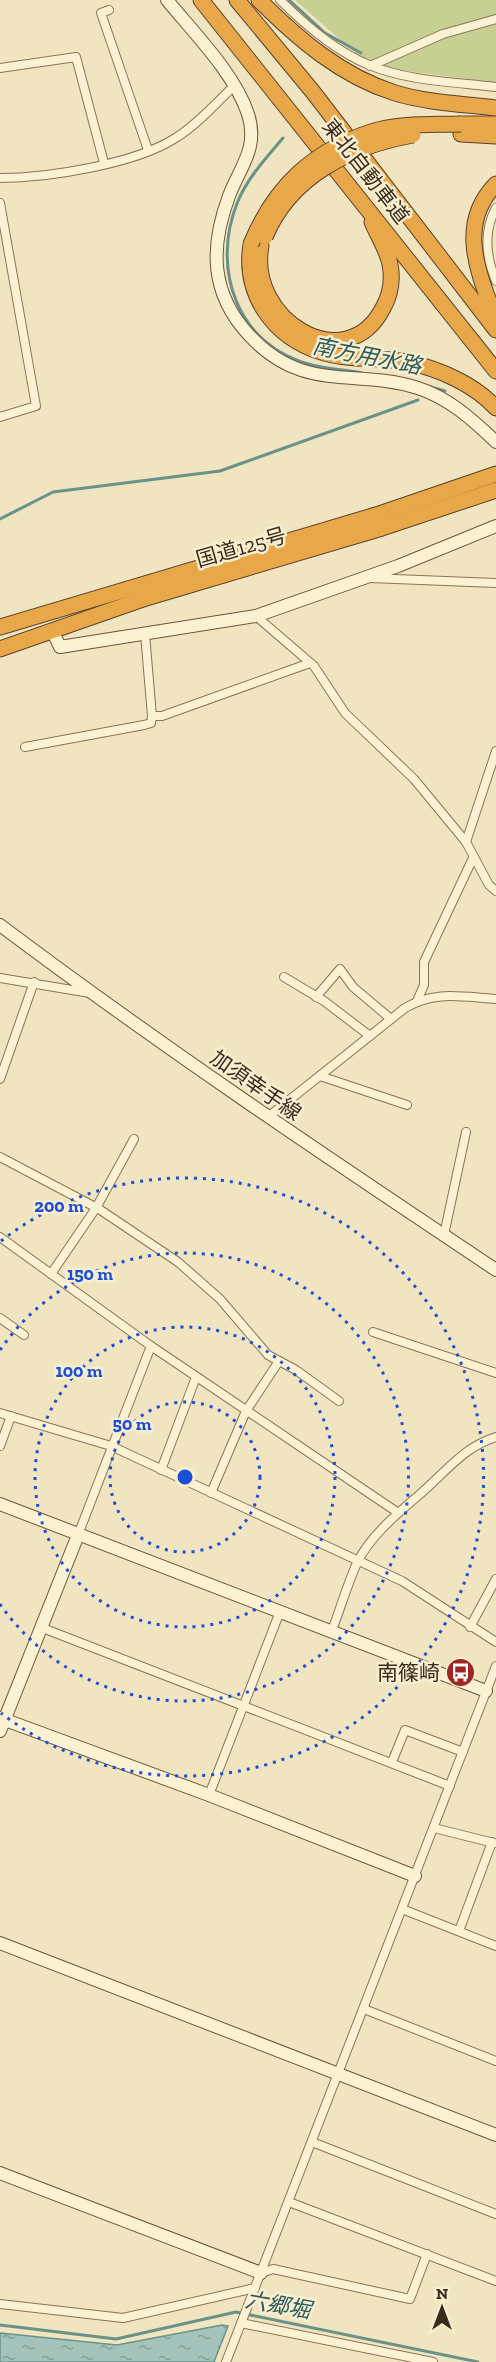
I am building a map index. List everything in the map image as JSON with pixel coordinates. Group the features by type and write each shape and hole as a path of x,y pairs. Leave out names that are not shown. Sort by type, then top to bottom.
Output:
{"highway":[{"name":"東北自動車道","path":"201,0 359,195 496,371"},
{"name":"東北自動車道","path":"237,0 313,92 496,330"},
{"path":"259,0 311,48 357,78 395,93 436,102 496,108"},
{"path":"461,129 496,124"},
{"path":"496,136 461,129 414,125 375,131 338,146 309,163 282,189 263,215 256,245 248,261 255,294 270,318 291,339 322,352 407,362 440,371 470,387 496,408"},
{"path":"496,184 486,194 474,220 472,250 496,320"},
{"path":"256,245 263,285 275,309 295,329 319,338 339,339 358,334 380,314 391,290 387,255 359,195"},
{"name":"国道125号","path":"0,649 146,598 469,492 496,474"},
{"name":"国道125号","path":"0,625 469,492 496,490"}],"street":[{"path":"167,0 235,85 249,116 251,152 229,195 216,243 219,288 232,312 249,335 274,358 304,371 338,379 418,388 465,412 496,442"},
{"path":"280,0 303,24 370,66 443,81 496,87"},
{"path":"109,10 101,13 148,150"},
{"path":"370,66 443,34 496,19"},
{"path":"0,68 76,57 104,163"},
{"path":"0,178 43,177 148,150 177,138 235,85"},
{"path":"0,203 36,406 0,417"},
{"path":"496,208 487,239 488,258 496,281"},
{"path":"52,630 60,647 256,616 366,577 496,526"},
{"path":"366,577 496,583"},
{"path":"256,616 310,663 345,712 414,779 466,843 489,885 496,891"},
{"path":"26,747 151,723 145,634"},
{"path":"152,717 162,716 310,663"},
{"path":"466,843 496,751"},
{"path":"417,1000 424,985 424,962 473,858"},
{"name":"加須幸手線","path":"0,925 90,993 268,1117 496,1270"},
{"path":"316,997 340,969 352,987 391,1019"},
{"path":"284,977 370,1036"},
{"path":"0,978 90,993"},
{"path":"0,1079 34,982"},
{"path":"268,1117 417,1000 436,995 496,999"},
{"path":"320,1076 407,1105"},
{"path":"444,1235 466,1131"},
{"path":"51,1274 96,1208 134,1140"},
{"path":"0,1157 96,1208 178,1262 220,1299 268,1355 296,1370 339,1401"},
{"path":"0,1237 151,1346 397,1512"},
{"path":"0,1318 24,1335"},
{"path":"373,1332 496,1373"},
{"path":"151,1346 78,1535 1,1723 209,1795 415,1876"},
{"path":"211,1493 246,1411 279,1361"},
{"path":"161,1470 196,1377"},
{"path":"0,1413 111,1446 402,1581 496,1642"},
{"path":"0,1446 10,1416"},
{"path":"331,1633 358,1561 397,1512 419,1495 457,1458 481,1442 496,1437"},
{"path":"0,1504 279,1614 486,1691"},
{"path":"470,1627 496,1578"},
{"path":"209,1795 279,1614"},
{"path":"40,1627 450,1786"},
{"path":"226,2362 496,1666"},
{"path":"392,1762 405,1730 463,1752"},
{"path":"434,1828 494,1843 459,1931"},
{"path":"402,1909 496,1946"},
{"path":"0,1943 496,2135"},
{"path":"364,2009 496,2061"},
{"path":"312,2142 496,2214"},
{"path":"0,2173 261,2273 273,2269 410,2299 427,2254"},
{"path":"289,2202 496,2281"},
{"path":"0,2304 123,2318 255,2288"},
{"path":"241,2323 433,2362"}],"green space":[{"path":"295,0 496,0 496,83 370,66"}],"water":[{"path":"222,2325 228,2326 214,2362 0,2362 0,2333 117,2345"}],"waterway":[{"name":"南方用水路","path":"289,0 325,33 361,53"},
{"name":"南方用水路","path":"283,138 247,184 238,201 230,227 227,252 229,278 236,301 248,323 265,341 286,356 324,368 362,373"},
{"name":"南方用水路","path":"395,377 445,391"},
{"path":"0,519 53,492 220,471 418,400"},
{"name":"六郷堀","path":"0,2325 116,2339 236,2312 478,2362"}],"place":[{"name":"南篠崎","path":"461,1672"}]}
